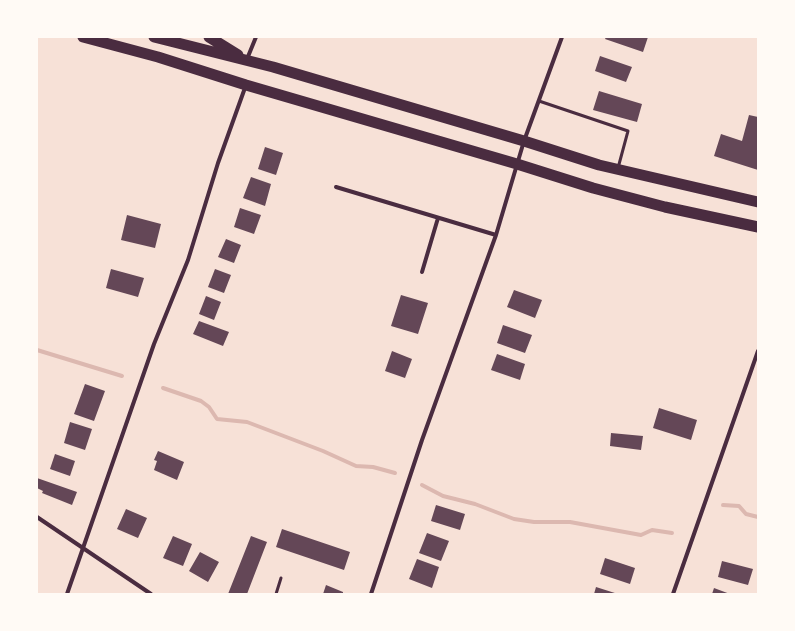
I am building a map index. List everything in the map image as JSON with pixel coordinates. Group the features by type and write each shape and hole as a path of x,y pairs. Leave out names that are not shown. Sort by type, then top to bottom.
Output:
{"highway":[{"path":"83,37 158,57 246,85 517,164 593,188 630,198 758,227"},
{"path":"154,37 273,67 617,170 758,202"},
{"path":"209,37 246,61"}],"street":[{"path":"246,61 256,37"},
{"path":"371,594 422,440 496,235 524,141 562,37"},
{"path":"67,594 154,344 188,260 218,163 246,85"},
{"path":"336,187 496,235"},
{"path":"422,272 438,218"},
{"path":"673,594 758,352"},
{"path":"37,517 151,594"}],"lane":[{"path":"539,101 628,132 617,170"},
{"path":"276,594 282,578"}],"building":[{"path":"606,37 648,37 643,52 605,39"},
{"path":"600,56 632,67 626,82 595,71"},
{"path":"599,91 642,104 637,122 593,110"},
{"path":"749,115 758,117 758,170 714,156 721,134 742,141"},
{"path":"265,147 283,153 276,175 258,169"},
{"path":"251,177 271,184 265,206 243,198"},
{"path":"240,208 261,215 254,234 234,227"},
{"path":"127,215 161,224 155,248 121,240"},
{"path":"226,239 241,245 234,263 218,257"},
{"path":"111,269 144,278 138,297 106,288"},
{"path":"215,269 231,275 224,293 208,287"},
{"path":"514,290 542,300 535,318 507,307"},
{"path":"401,295 428,303 418,334 391,326"},
{"path":"206,296 221,302 214,320 199,314"},
{"path":"199,321 229,332 223,346 193,334"},
{"path":"503,325 532,335 525,353 497,343"},
{"path":"392,351 412,359 405,378 385,371"},
{"path":"497,354 525,364 520,380 491,370"},
{"path":"85,384 105,391 94,421 74,414"},
{"path":"659,408 697,420 691,440 653,428"},
{"path":"70,422 92,429 85,450 64,443"},
{"path":"611,433 643,436 641,450 610,446"},
{"path":"158,451 184,462 177,480 154,470 157,461 154,460"},
{"path":"55,454 75,461 70,476 50,469"},
{"path":"37,478 77,492 72,505 42,493 43,491 37,488"},
{"path":"436,505 465,514 460,530 431,521"},
{"path":"126,509 147,518 138,538 117,529"},
{"path":"282,529 350,552 344,570 276,547"},
{"path":"427,533 449,541 441,561 419,553"},
{"path":"173,536 192,544 183,566 163,558"},
{"path":"251,536 267,542 247,594 228,594"},
{"path":"200,552 219,562 208,582 189,571"},
{"path":"605,558 635,568 630,584 600,574"},
{"path":"417,559 439,567 432,588 409,579"},
{"path":"722,561 753,569 748,585 718,577"},
{"path":"326,585 343,592 343,594 323,594"},
{"path":"596,587 618,594 594,594"},
{"path":"714,588 730,594 712,594"}],"waterway":[{"path":"37,350 122,376"},
{"path":"163,388 201,401 209,407 217,419 247,422 323,451 356,466 373,467 395,473"},
{"path":"422,485 443,496 475,504 514,519 534,522 570,522 641,535 652,530 672,533"},
{"path":"723,505 739,506 746,514 758,517"}]}
